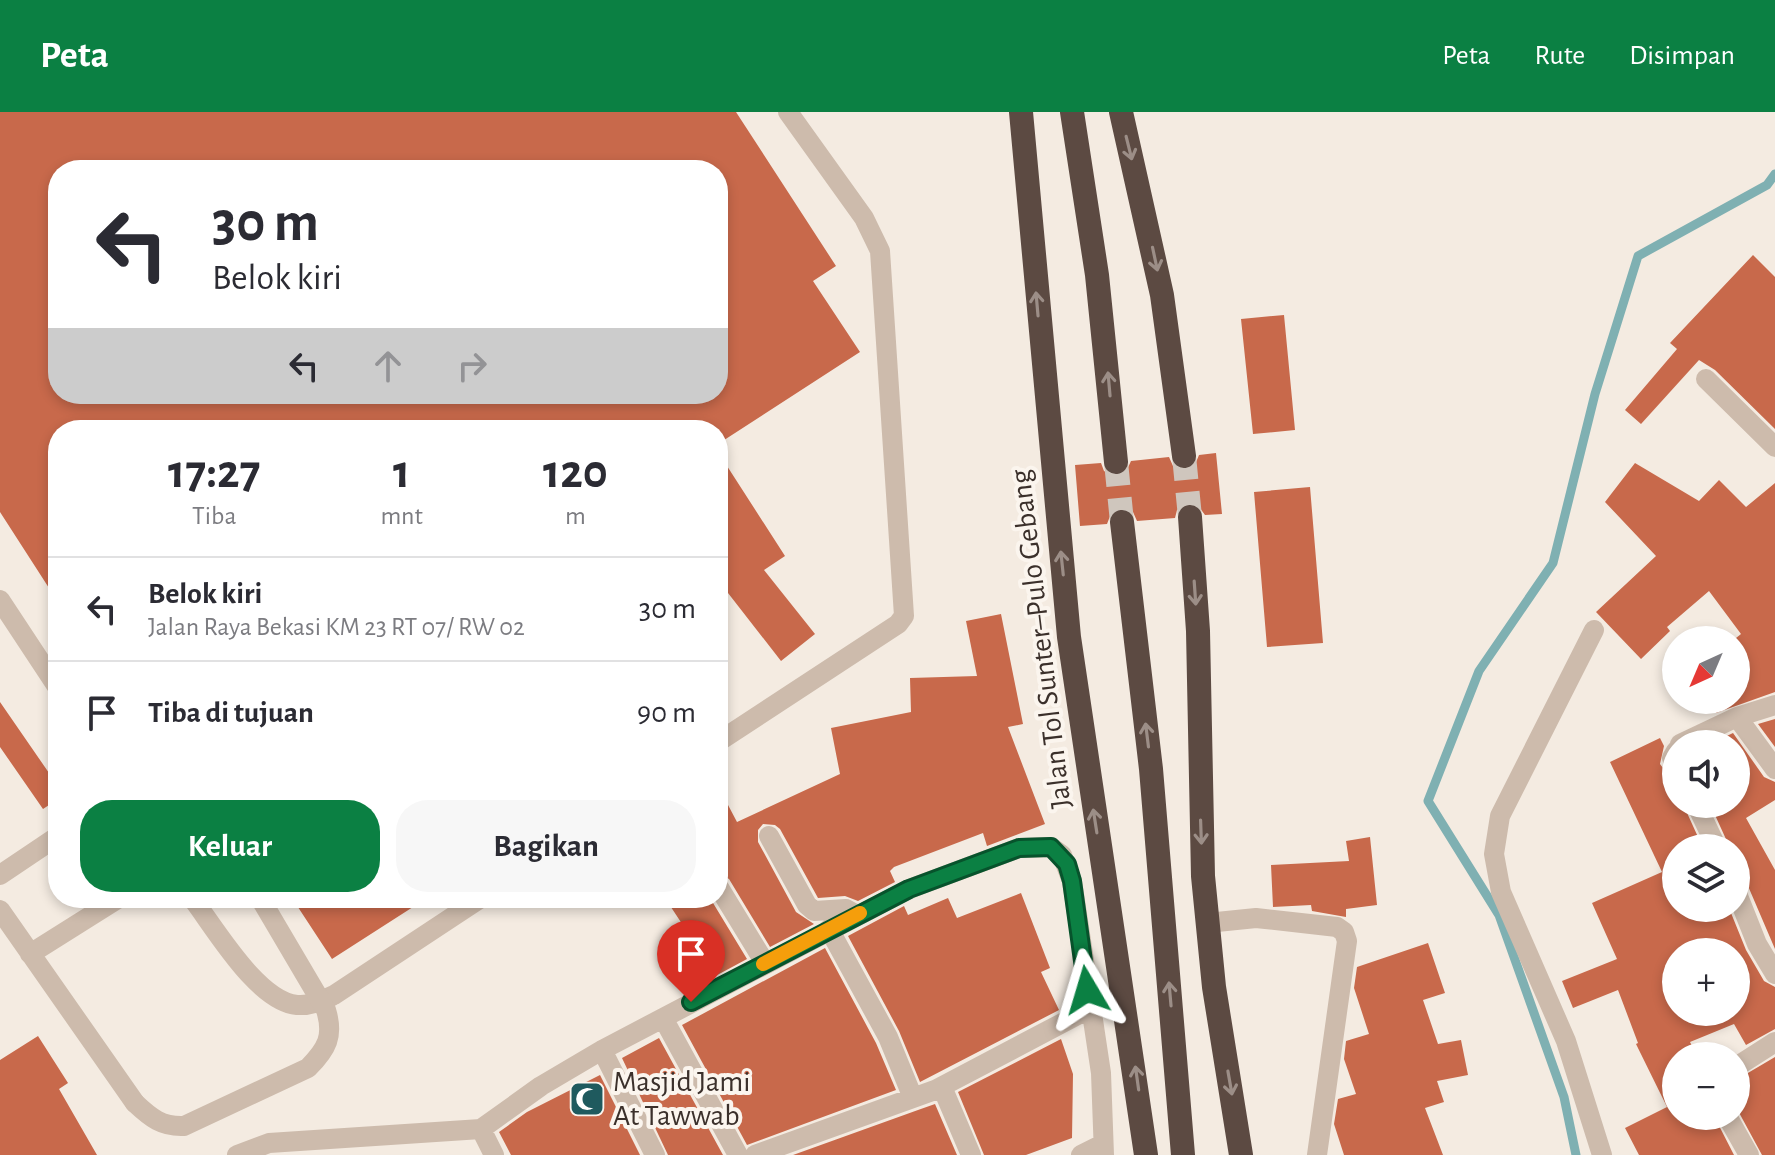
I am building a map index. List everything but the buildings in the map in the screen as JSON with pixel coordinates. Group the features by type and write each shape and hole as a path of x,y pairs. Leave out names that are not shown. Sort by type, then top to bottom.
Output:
{"highway":[{"name":"Jalan Tol Sunter–Pulo Gebang","path":"1021,112 1069,637 1146,1155"},
{"path":"1072,112 1097,275 1116,462"},
{"path":"1121,112 1162,295 1184,456"},
{"path":"1190,517 1198,631 1201,833 1207,923 1241,1155"},
{"path":"1122,522 1151,769 1183,1155"},
{"path":"1227,1155 1237,1124"}],"street":[{"path":"728,735 898,624 904,616 880,251 864,218 788,112"},
{"path":"1706,379 1775,447"},
{"path":"0,600 48,673"},
{"path":"1594,630 1500,816 1494,854 1501,892 1566,1041 1602,1155"},
{"path":"1710,730 1775,705"},
{"path":"1737,717 1775,769"},
{"path":"769,836 807,905 814,911 846,909 857,915"},
{"path":"0,875 48,843"},
{"path":"237,1155 280,1142 481,1129 541,1086 602,1050 909,889 1019,848 1051,847 1067,864 1101,1073 1104,1150 1081,1155"},
{"path":"728,902 765,963"},
{"path":"30,954 103,908"},
{"path":"200,908 250,975 269,993 294,1005 314,1004 334,995 466,908"},
{"path":"0,910 135,1103 153,1120 169,1127 184,1126 308,1068 329,1042 331,1027 326,1010 266,908"},
{"path":"1207,923 1256,918 1337,927 1344,932 1347,941 1317,1155"},
{"path":"1748,922 1775,974"},
{"path":"829,929 888,1037 913,1098"},
{"path":"755,1155 800,1146 942,1087 1089,1009"},
{"path":"663,1018 738,1155"},
{"path":"1750,1058 1775,1042"},
{"path":"602,1050 655,1155"},
{"path":"942,1087 971,1155"},
{"path":"481,1129 494,1155"},
{"path":"1735,1130 1749,1155"}],"waterway":[{"path":"1576,1155 1564,1097 1499,915 1428,801 1479,671 1553,563 1595,394 1638,256 1767,185 1775,174"}],"tunnel":[{"path":"1184,456 1190,517"},
{"path":"1116,462 1122,522"}],"slow traffic":[{"path":"763,964 860,913"}],"place":[{"name":"Masjid Jami At Tawwab","path":"587,1099"}],"route":[{"path":"691,1002 909,889 1019,848 1051,847 1062,855 1072,881 1087,990"}]}
